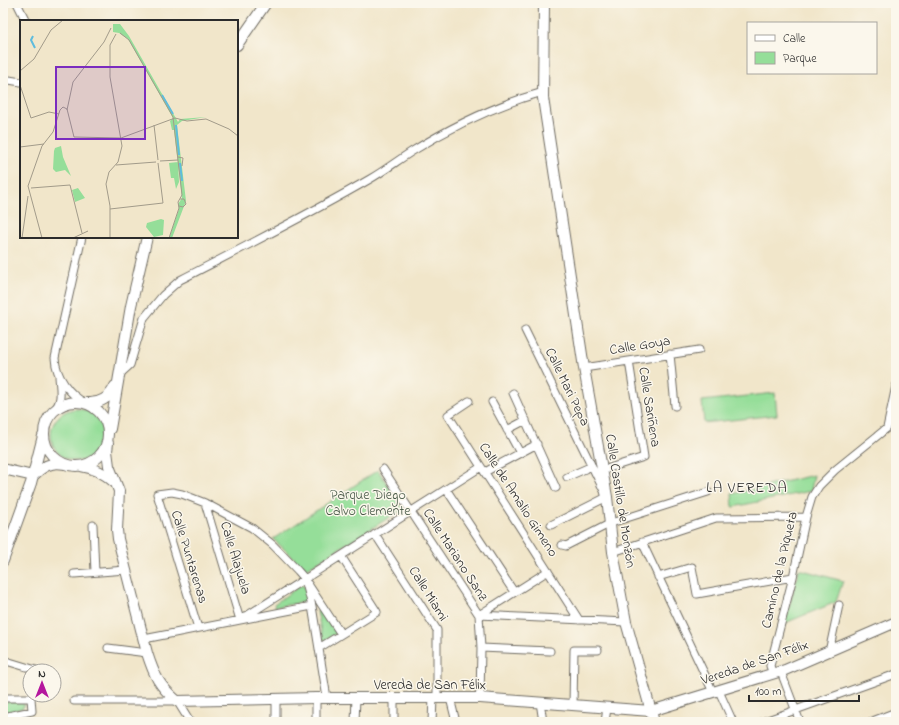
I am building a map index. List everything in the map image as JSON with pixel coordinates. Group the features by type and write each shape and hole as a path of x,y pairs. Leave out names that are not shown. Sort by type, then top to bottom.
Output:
{"main road":[{"path":"238,44 266,3"},
{"name":"Calle Castillo de Monzón","path":"544,3 543,92 584,368 603,470 611,523 613,552 626,622 654,722"},
{"path":"146,238 134,286 117,380 107,451 108,461 120,493 118,539 147,653 157,681 165,691 177,701"},
{"path":"3,560 33,476 47,419 53,411 69,402 96,403 101,401 112,392 117,380"},
{"path":"78,466 95,461 101,455 108,439 106,422 102,414 95,408 84,403"},
{"path":"44,434 45,443 49,452 64,464"},
{"path":"33,476 46,465 54,463 64,464 91,468 102,472 117,485"},
{"path":"3,469 33,476"},
{"name":"Vereda de San Félix","path":"177,701 322,698 480,698 651,711 777,673 896,622"}],"street":[{"path":"17,3 26,20"},
{"path":"3,79 20,82"},
{"path":"117,380 130,365 144,318 163,295 180,280 372,178 448,130 488,111 543,92"},
{"path":"82,238 55,358 59,373 70,392 74,397 84,403"},
{"name":"Calle Mari Pepa","path":"525,330 607,497"},
{"name":"Calle Goya","path":"584,368 699,350"},
{"path":"670,354 675,406"},
{"name":"Calle Sariñena","path":"603,470 644,457 629,361"},
{"path":"53,411 58,405 60,399 59,373"},
{"name":"Camino de la Piqueta","path":"800,722 777,673 770,666 793,577 806,517 812,497 819,486 835,470 887,428 896,386"},
{"path":"513,393 556,488"},
{"name":"Calle de Amalio Gimeno","path":"469,401 448,415 579,620"},
{"path":"492,402 520,453"},
{"path":"507,430 526,420"},
{"path":"240,620 446,489 537,444"},
{"path":"567,477 592,466"},
{"name":"Calle Mariano Sanz","path":"383,469 479,615"},
{"path":"446,489 514,592"},
{"name":"Calle Puntarenas","path":"198,628 157,494 172,492 205,503"},
{"path":"562,545 566,546 611,523 708,492"},
{"path":"551,525 607,497"},
{"path":"205,503 252,528 273,545 305,579 341,634"},
{"name":"Calle Alajuela","path":"205,503 240,620"},
{"path":"613,552 716,518 806,517"},
{"path":"93,526 95,572"},
{"name":"Calle Miami","path":"375,534 437,630 435,698 432,722"},
{"path":"642,542 658,577 733,722"},
{"path":"319,648 377,612 341,556"},
{"path":"658,577 692,567 697,594 793,577"},
{"path":"74,574 126,570"},
{"path":"479,615 548,571"},
{"path":"305,579 312,606 319,648 322,698 316,722"},
{"path":"829,652 839,605"},
{"path":"144,639 312,606"},
{"path":"479,615 626,622"},
{"path":"479,615 481,648 480,698"},
{"path":"108,648 147,653"},
{"path":"481,648 550,651"},
{"path":"573,705 574,650 598,650"},
{"path":"3,660 22,666"},
{"path":"762,722 896,674"},
{"path":"3,698 31,698 32,711 3,717"},
{"path":"355,722 356,698"},
{"path":"394,698 394,722"},
{"path":"450,698 456,722"},
{"path":"276,699 276,722"},
{"path":"74,701 177,701 190,722"},
{"path":"540,702 543,722"},
{"path":"605,722 607,708"},
{"path":"870,722 896,712"}],"green space":[{"path":"775,393 777,415 704,423 702,401"},
{"path":"72,409 82,409 96,416 103,430 103,440 96,454 82,461 72,461 62,457 55,450 51,440 51,430 55,420 62,413"},
{"name":"Parque Diego Calvo Clemente","path":"378,470 403,509 306,569 273,539"},
{"path":"814,475 811,491 733,507 732,494"},
{"path":"799,569 843,581 836,602 785,623"},
{"path":"301,585 305,587 307,600 305,602 275,607 274,604"},
{"path":"320,610 337,633 323,641 317,611"},
{"path":"3,702 22,702 24,704 23,708 3,713"}],"district":[{"name":"LA VEREDA","path":"747,488"}]}
